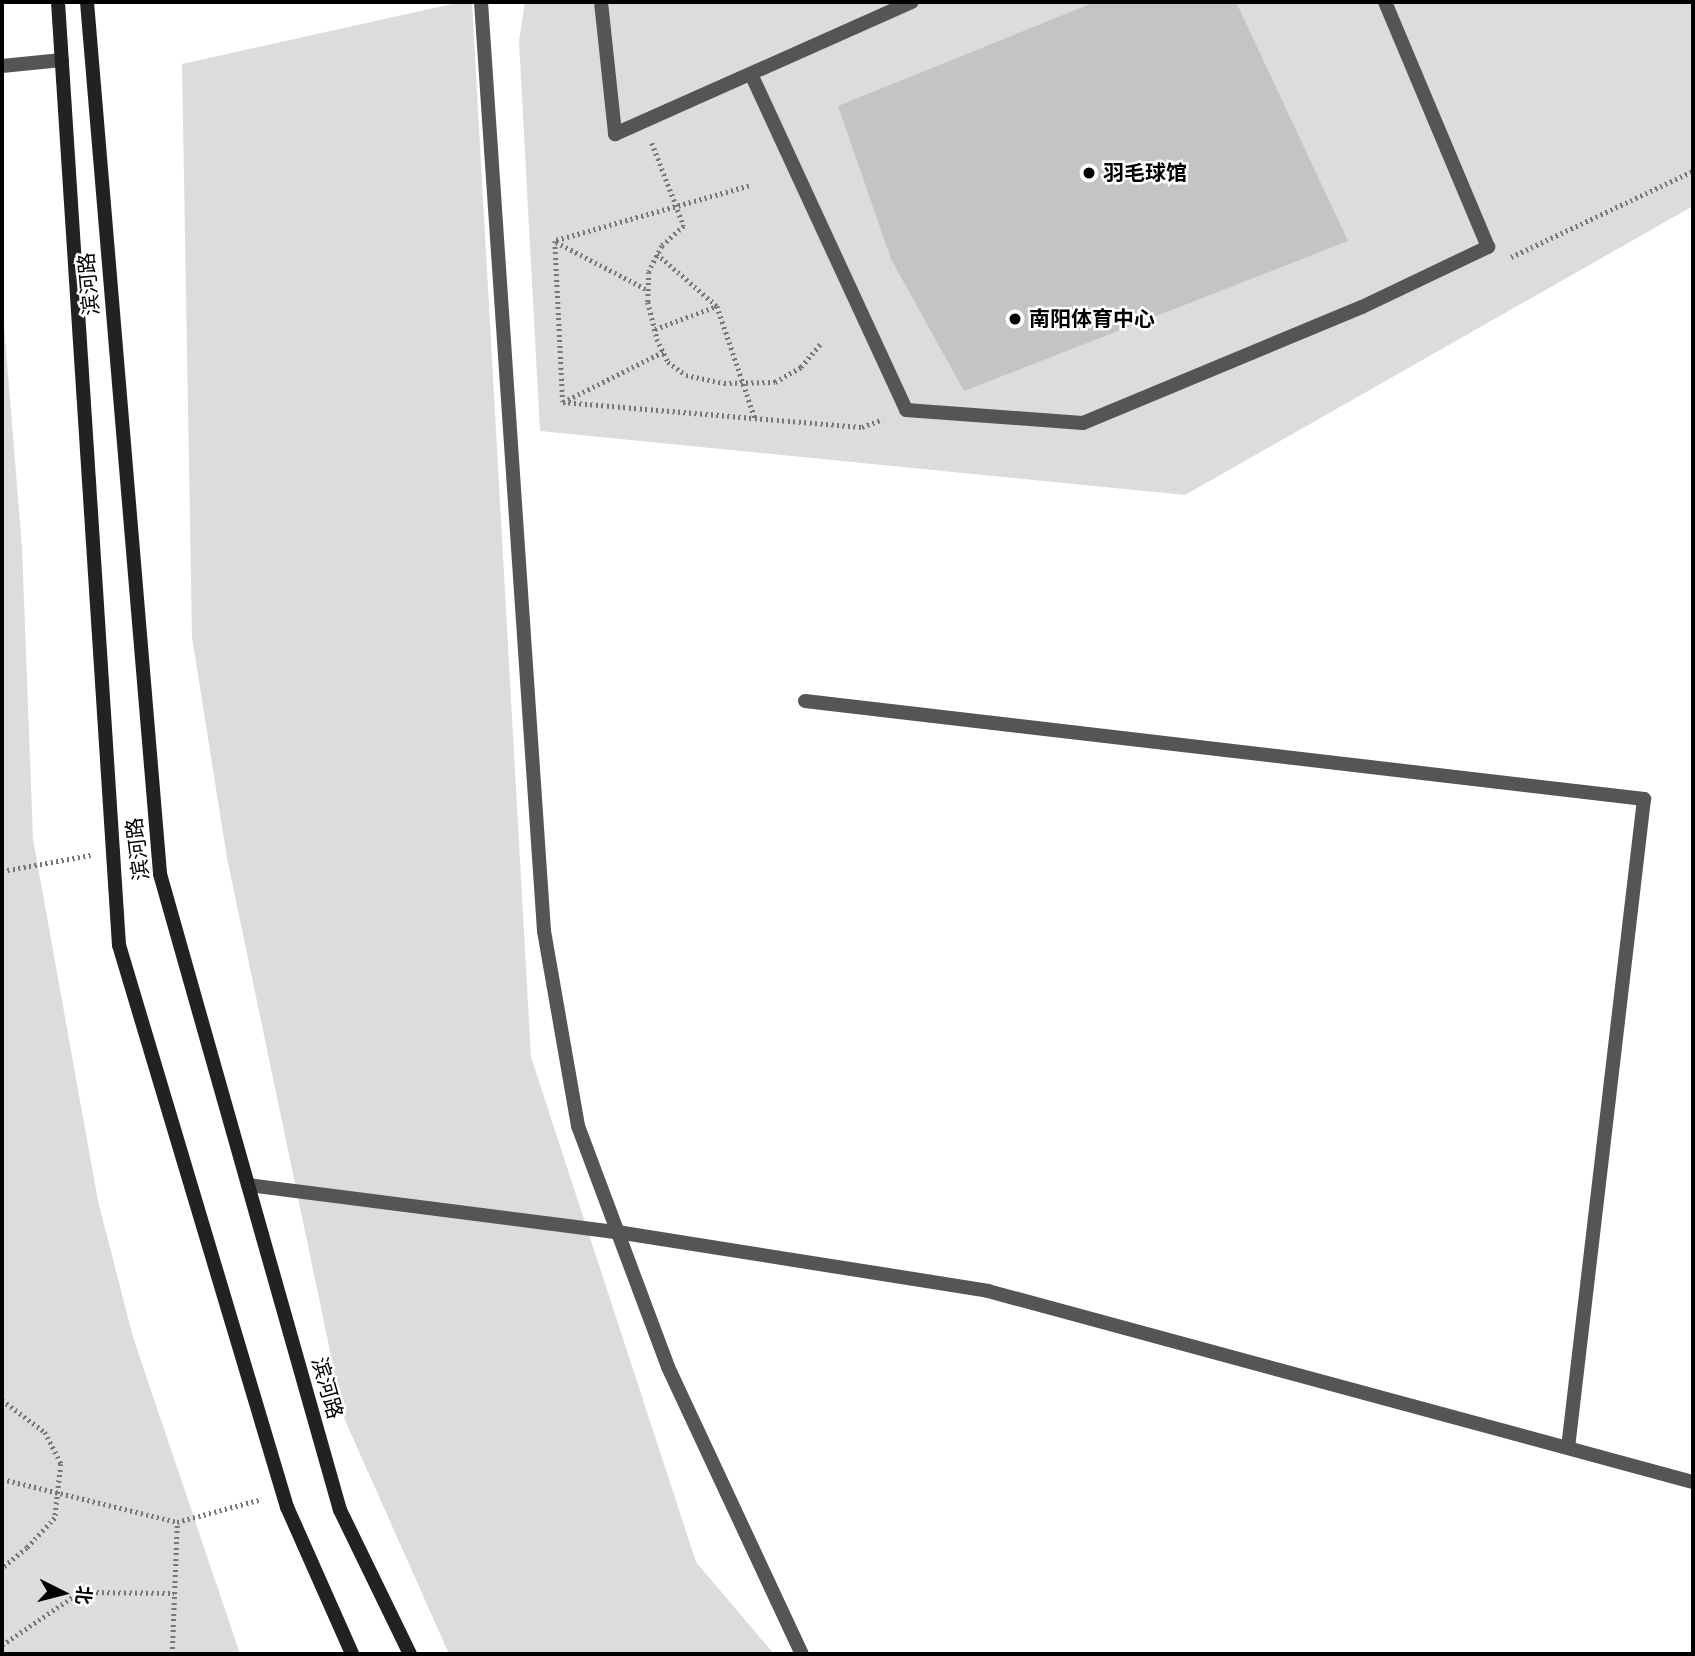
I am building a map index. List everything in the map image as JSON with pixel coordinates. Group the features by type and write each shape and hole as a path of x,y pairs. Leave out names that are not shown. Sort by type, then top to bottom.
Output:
{"main road":[{"name":"滨河路","path":"58,2 119,945 283,1494 352,1654"},
{"name":"滨河路","path":"87,2 160,874 340,1510 410,1654"}],"street":[{"path":"481,2 544,930 578,1126 668,1367 802,1654"},
{"path":"601,2 615,134 912,2"},
{"path":"751,74 906,410 1083,423 1362,307 1489,247 1385,2"},
{"path":"2,66 62,60"},
{"path":"805,701 1644,799 1568,1448"},
{"path":"248,1185 617,1232 988,1291 1693,1482"}],"path":[{"path":"644,122 684,226 657,254 649,272 648,290 655,329 668,362 686,375 745,384 775,382 801,367 820,344"},
{"path":"1489,247 1512,257 1693,171"},
{"path":"555,241 749,186"},
{"path":"555,241 648,290"},
{"path":"555,241 563,402"},
{"path":"657,254 717,306 755,418"},
{"path":"655,329 717,306"},
{"path":"563,402 663,352"},
{"path":"563,402 862,427 906,410"},
{"path":"2,871 113,851"},
{"path":"2,1400 46,1433 61,1464 55,1518 27,1548 2,1568"},
{"path":"2,1479 177,1522 283,1494"},
{"path":"172,1654 177,1522"},
{"path":"2,1645 80,1592 174,1593"}],"shaded area":[{"path":"461,2 472,2 531,1057 696,1562 774,1654 449,1654 344,1418 227,858 192,637 182,64"},
{"name":"南阳体育中心","path":"525,2 1693,2 1693,206 1185,495 540,431 519,41"},
{"path":"2,300 22,547 33,839 98,1201 133,1337 240,1654 2,1654"}],"building":[{"name":"羽毛球馆","path":"1095,2 1236,2 1348,241 964,391 891,259 838,106"}],"place":[{"name":"羽毛球馆","path":"1089,173"},
{"name":"南阳体育中心","path":"1015,319"}]}
